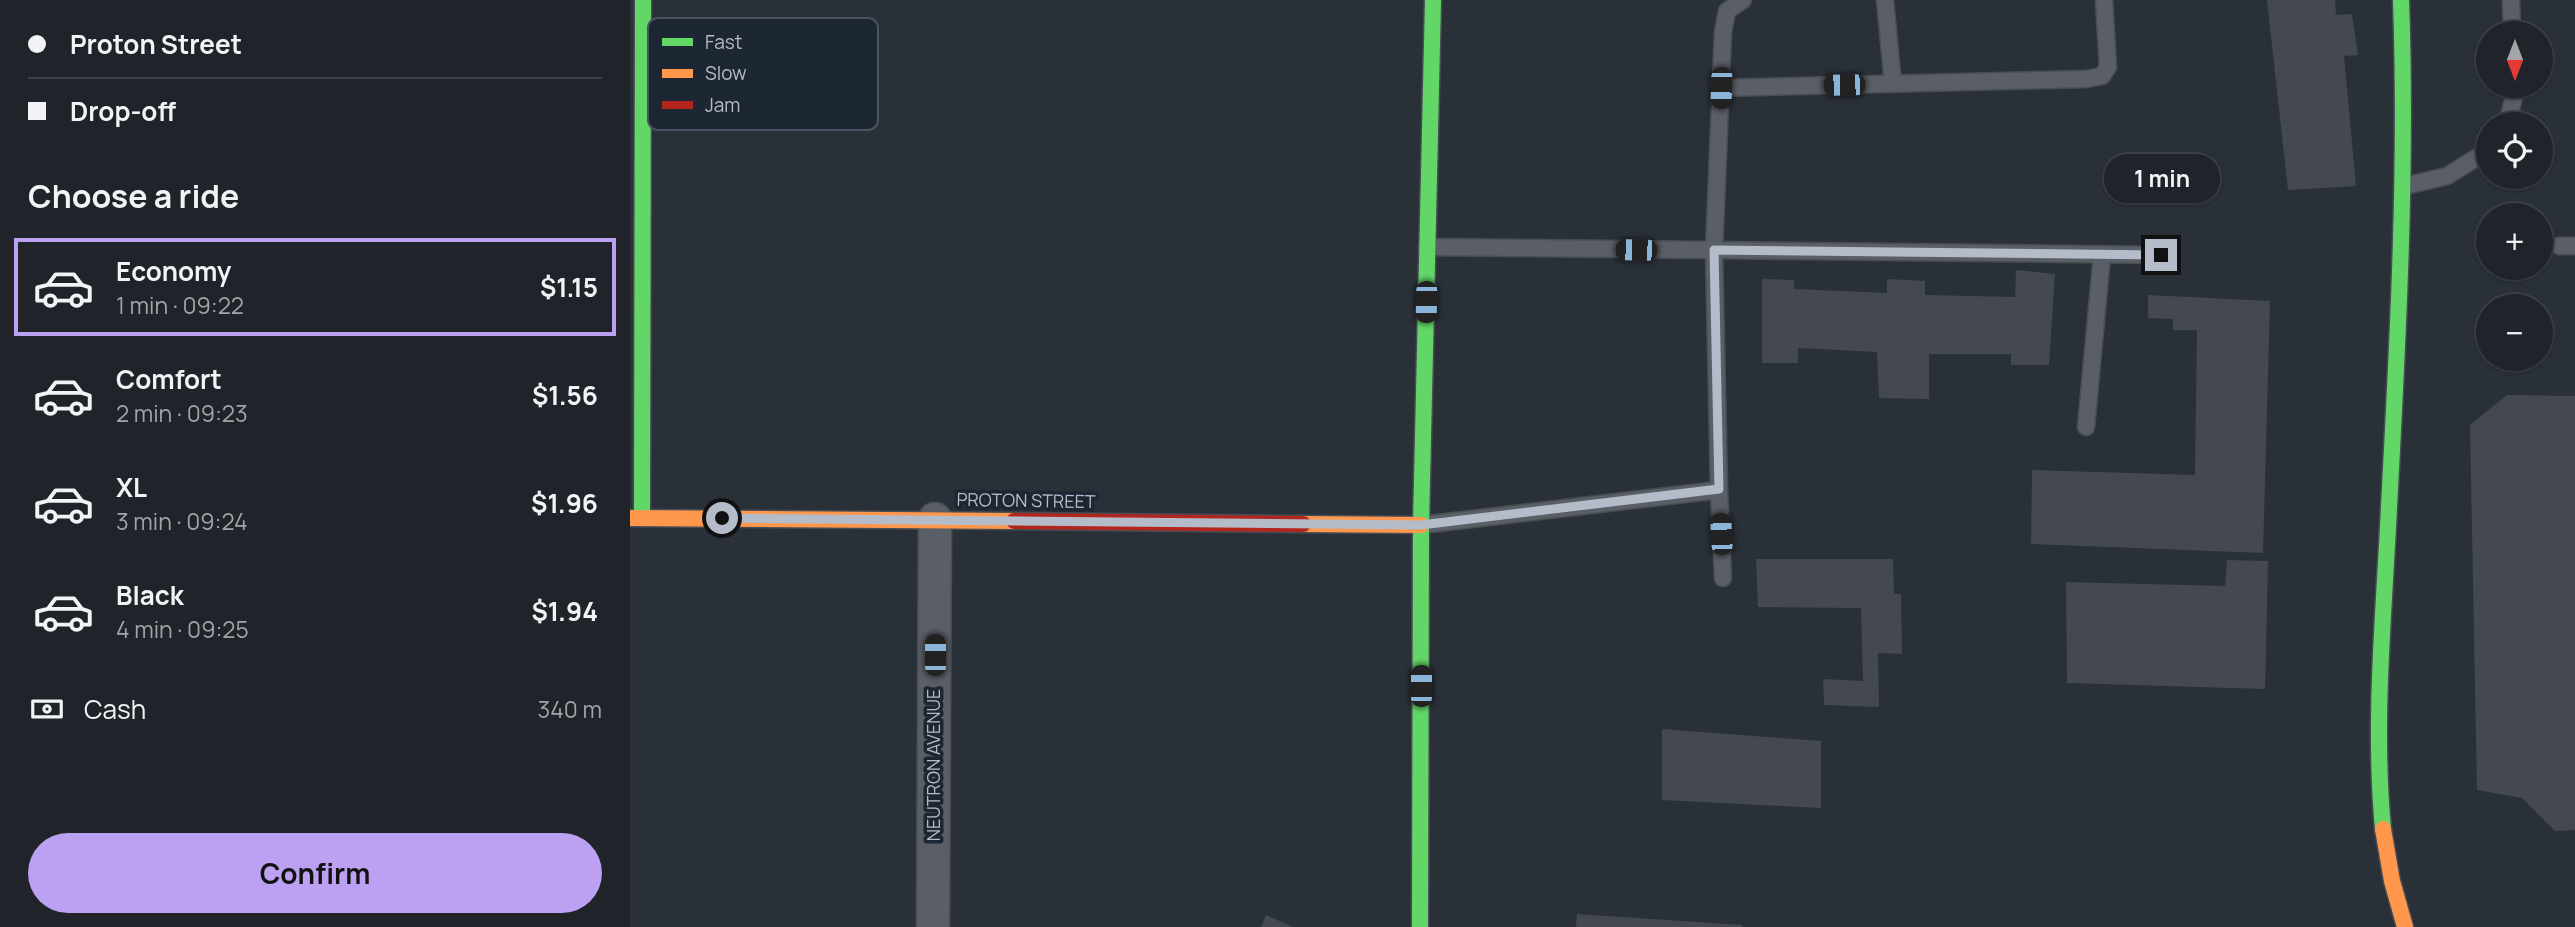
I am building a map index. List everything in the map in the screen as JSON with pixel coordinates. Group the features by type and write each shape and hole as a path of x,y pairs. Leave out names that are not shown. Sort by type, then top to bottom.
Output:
{"street":[{"path":"636,518 643,0"},
{"path":"1420,927 1421,525 1433,0"},
{"path":"2401,0 2405,186 2378,731 2381,822 2394,897 2404,927"},
{"name":"PROTON STREET","path":"636,518 1421,525"},
{"name":"NEUTRON AVENUE","path":"933,927 935,519"}],"lane":[{"path":"1723,578 1714,250 1723,32 1727,11 1744,0"},
{"path":"1885,0 1893,84"},
{"path":"1721,88 2086,79 2102,76 2108,66 2104,0"},
{"path":"2511,0 2512,21"},
{"path":"2405,186 2447,176 2476,158"},
{"path":"1427,247 2161,255"},
{"path":"2086,427 2102,255"},
{"path":"1421,525 1719,489"}],"building":[{"path":"2267,0 2335,0 2336,15 2352,14 2358,55 2344,56 2356,186 2288,190"},
{"path":"2016,270 2055,274 2049,365 2011,365 2011,354 1929,354 1929,399 1879,398 1877,352 1798,348 1798,363 1762,363 1762,279 1794,280 1794,289 1887,293 1887,279 1925,281 1925,295 2015,297"},
{"path":"2148,295 2270,301 2263,553 2031,544 2032,470 2195,475 2197,330 2173,330 2173,319 2148,318"},
{"path":"2507,395 2575,396 2575,830 2555,831 2522,798 2477,790 2470,425"},
{"path":"1756,559 1893,559 1894,594 1901,594 1902,654 1878,653 1879,707 1824,705 1823,679 1863,681 1861,608 1758,607"},
{"path":"2227,560 2268,561 2265,689 2067,683 2066,582 2225,586"},
{"path":"1662,729 1821,741 1821,808 1662,800"},
{"path":"1577,914 1742,925 1742,927 1576,927"},
{"path":"1266,915 1293,927 1261,927"}],"traffic: fast":[{"path":"642,518 643,0"},
{"path":"1420,927 1421,525 1433,0"},
{"path":"2383,829 2379,708 2401,254 2401,0"}],"traffic: slow":[{"path":"630,518 1014,521"},
{"path":"1303,524 1421,525"},
{"path":"2383,829 2392,881 2405,927"}],"traffic: jam":[{"path":"1014,521 1303,524"}],"route":[{"path":"722,518 1421,525 1719,489 1714,250 2161,255"}]}
